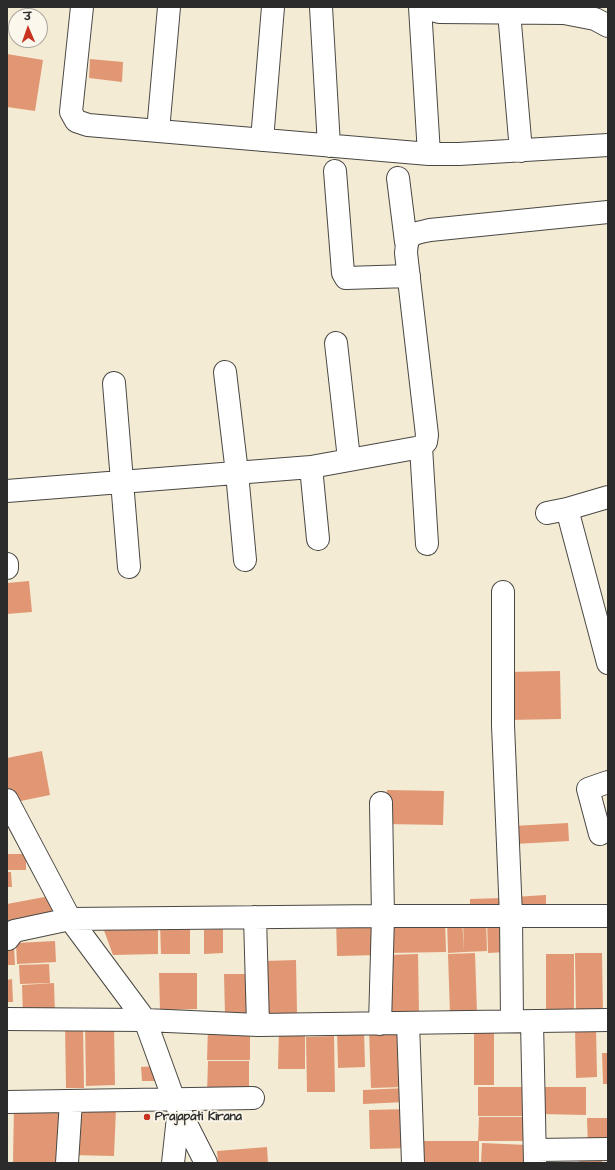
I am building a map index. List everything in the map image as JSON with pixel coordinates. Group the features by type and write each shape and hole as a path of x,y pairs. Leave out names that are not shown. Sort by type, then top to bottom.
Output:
{"street":[{"path":"82,7 71,112 76,121 88,125 429,154 521,151 608,145"},
{"path":"158,131 169,7"},
{"path":"262,140 273,7"},
{"path":"321,7 329,146"},
{"path":"429,154 420,7 439,12 564,13 595,19 608,26"},
{"path":"509,12 521,151"},
{"path":"335,171 343,273 346,278 409,276"},
{"path":"7,491 311,467 421,447 426,442 427,435 398,178"},
{"path":"406,242 413,234 430,230 608,212"},
{"path":"336,343 349,459"},
{"path":"225,372 237,473 245,560"},
{"path":"114,383 129,567"},
{"path":"421,447 427,544"},
{"path":"311,467 318,539"},
{"path":"608,497 557,511 608,663"},
{"path":"503,592 503,725 511,916 535,1157 608,1149"},
{"path":"600,834 588,789 608,782"},
{"path":"7,800 70,919 144,1020 176,1104 206,1163"},
{"path":"380,1024 383,916 381,803"},
{"path":"7,939 14,931 70,919 383,916 608,916"},
{"path":"255,917 258,1025"},
{"path":"7,1019 144,1020 258,1025 608,1020"},
{"path":"408,1023 413,1163"},
{"path":"7,1102 71,1101 176,1104 253,1098"},
{"path":"67,1163 71,1101"},
{"path":"173,1163 176,1104"}],"building":[{"path":"7,54 43,60 35,111 7,107"},
{"path":"90,59 123,62 122,82 89,78"},
{"path":"29,581 32,612 7,614 7,583"},
{"path":"560,671 561,719 508,720 507,672"},
{"path":"42,751 50,795 11,803 7,782 7,758"},
{"path":"387,790 444,791 443,825 386,824"},
{"path":"568,823 569,841 515,844 513,826"},
{"path":"7,854 26,854 26,870 7,870"},
{"path":"7,872 11,872 12,887 7,887"},
{"path":"546,895 546,913 515,914 514,897"},
{"path":"50,896 54,917 9,926 7,904"},
{"path":"504,898 505,915 470,915 470,899"},
{"path":"379,917 380,955 337,956 336,918"},
{"path":"487,918 505,918 506,952 488,953"},
{"path":"445,919 446,952 386,953 385,920"},
{"path":"447,919 462,919 464,952 448,953"},
{"path":"486,920 487,951 464,952 463,921"},
{"path":"190,922 190,954 161,954 160,923"},
{"path":"158,924 158,954 113,955 102,925"},
{"path":"223,929 223,953 204,954 204,930"},
{"path":"55,941 56,962 17,964 16,943"},
{"path":"7,947 14,947 15,965 7,965"},
{"path":"475,953 477,1013 450,1014 448,954"},
{"path":"575,953 602,953 603,1015 576,1015"},
{"path":"418,954 419,1013 388,1014 387,955"},
{"path":"546,954 574,954 574,1015 546,1016"},
{"path":"296,960 297,1013 265,1013 264,961"},
{"path":"49,964 50,983 20,984 19,965"},
{"path":"159,973 197,973 197,1009 160,1010"},
{"path":"224,974 253,974 253,1014 225,1015"},
{"path":"12,979 13,1002 7,1002 7,980"},
{"path":"54,983 55,1015 23,1016 22,985"},
{"path":"85,1023 114,1023 115,1085 86,1086"},
{"path":"65,1024 83,1024 84,1088 66,1088"},
{"path":"575,1027 596,1027 597,1077 576,1078"},
{"path":"208,1028 250,1028 250,1060 207,1060"},
{"path":"279,1028 305,1028 305,1069 278,1069"},
{"path":"337,1029 364,1029 365,1067 338,1068"},
{"path":"402,1029 404,1087 371,1088 369,1030"},
{"path":"474,1031 494,1031 494,1085 474,1085"},
{"path":"334,1036 335,1092 307,1092 306,1037"},
{"path":"602,1053 608,1053 608,1084 603,1084"},
{"path":"208,1061 249,1061 249,1094 207,1094"},
{"path":"155,1066 156,1081 142,1081 141,1067"},
{"path":"478,1087 522,1087 522,1116 478,1116"},
{"path":"540,1087 586,1087 586,1115 540,1114"},
{"path":"406,1088 406,1102 363,1104 363,1090"},
{"path":"14,1104 66,1105 64,1163 13,1163"},
{"path":"73,1106 116,1108 114,1156 71,1155"},
{"path":"409,1109 410,1148 370,1149 369,1110"},
{"path":"479,1117 525,1117 524,1141 479,1141 479,1163 422,1163 422,1141 478,1141"},
{"path":"587,1118 608,1118 608,1147 588,1147"},
{"path":"482,1143 527,1145 526,1163 481,1163"},
{"path":"267,1147 268,1163 218,1163 217,1151"},
{"path":"602,1154 602,1163 579,1163 578,1155"}],"place":[{"name":"Prajapati Kirana","path":"147,1117"}]}
